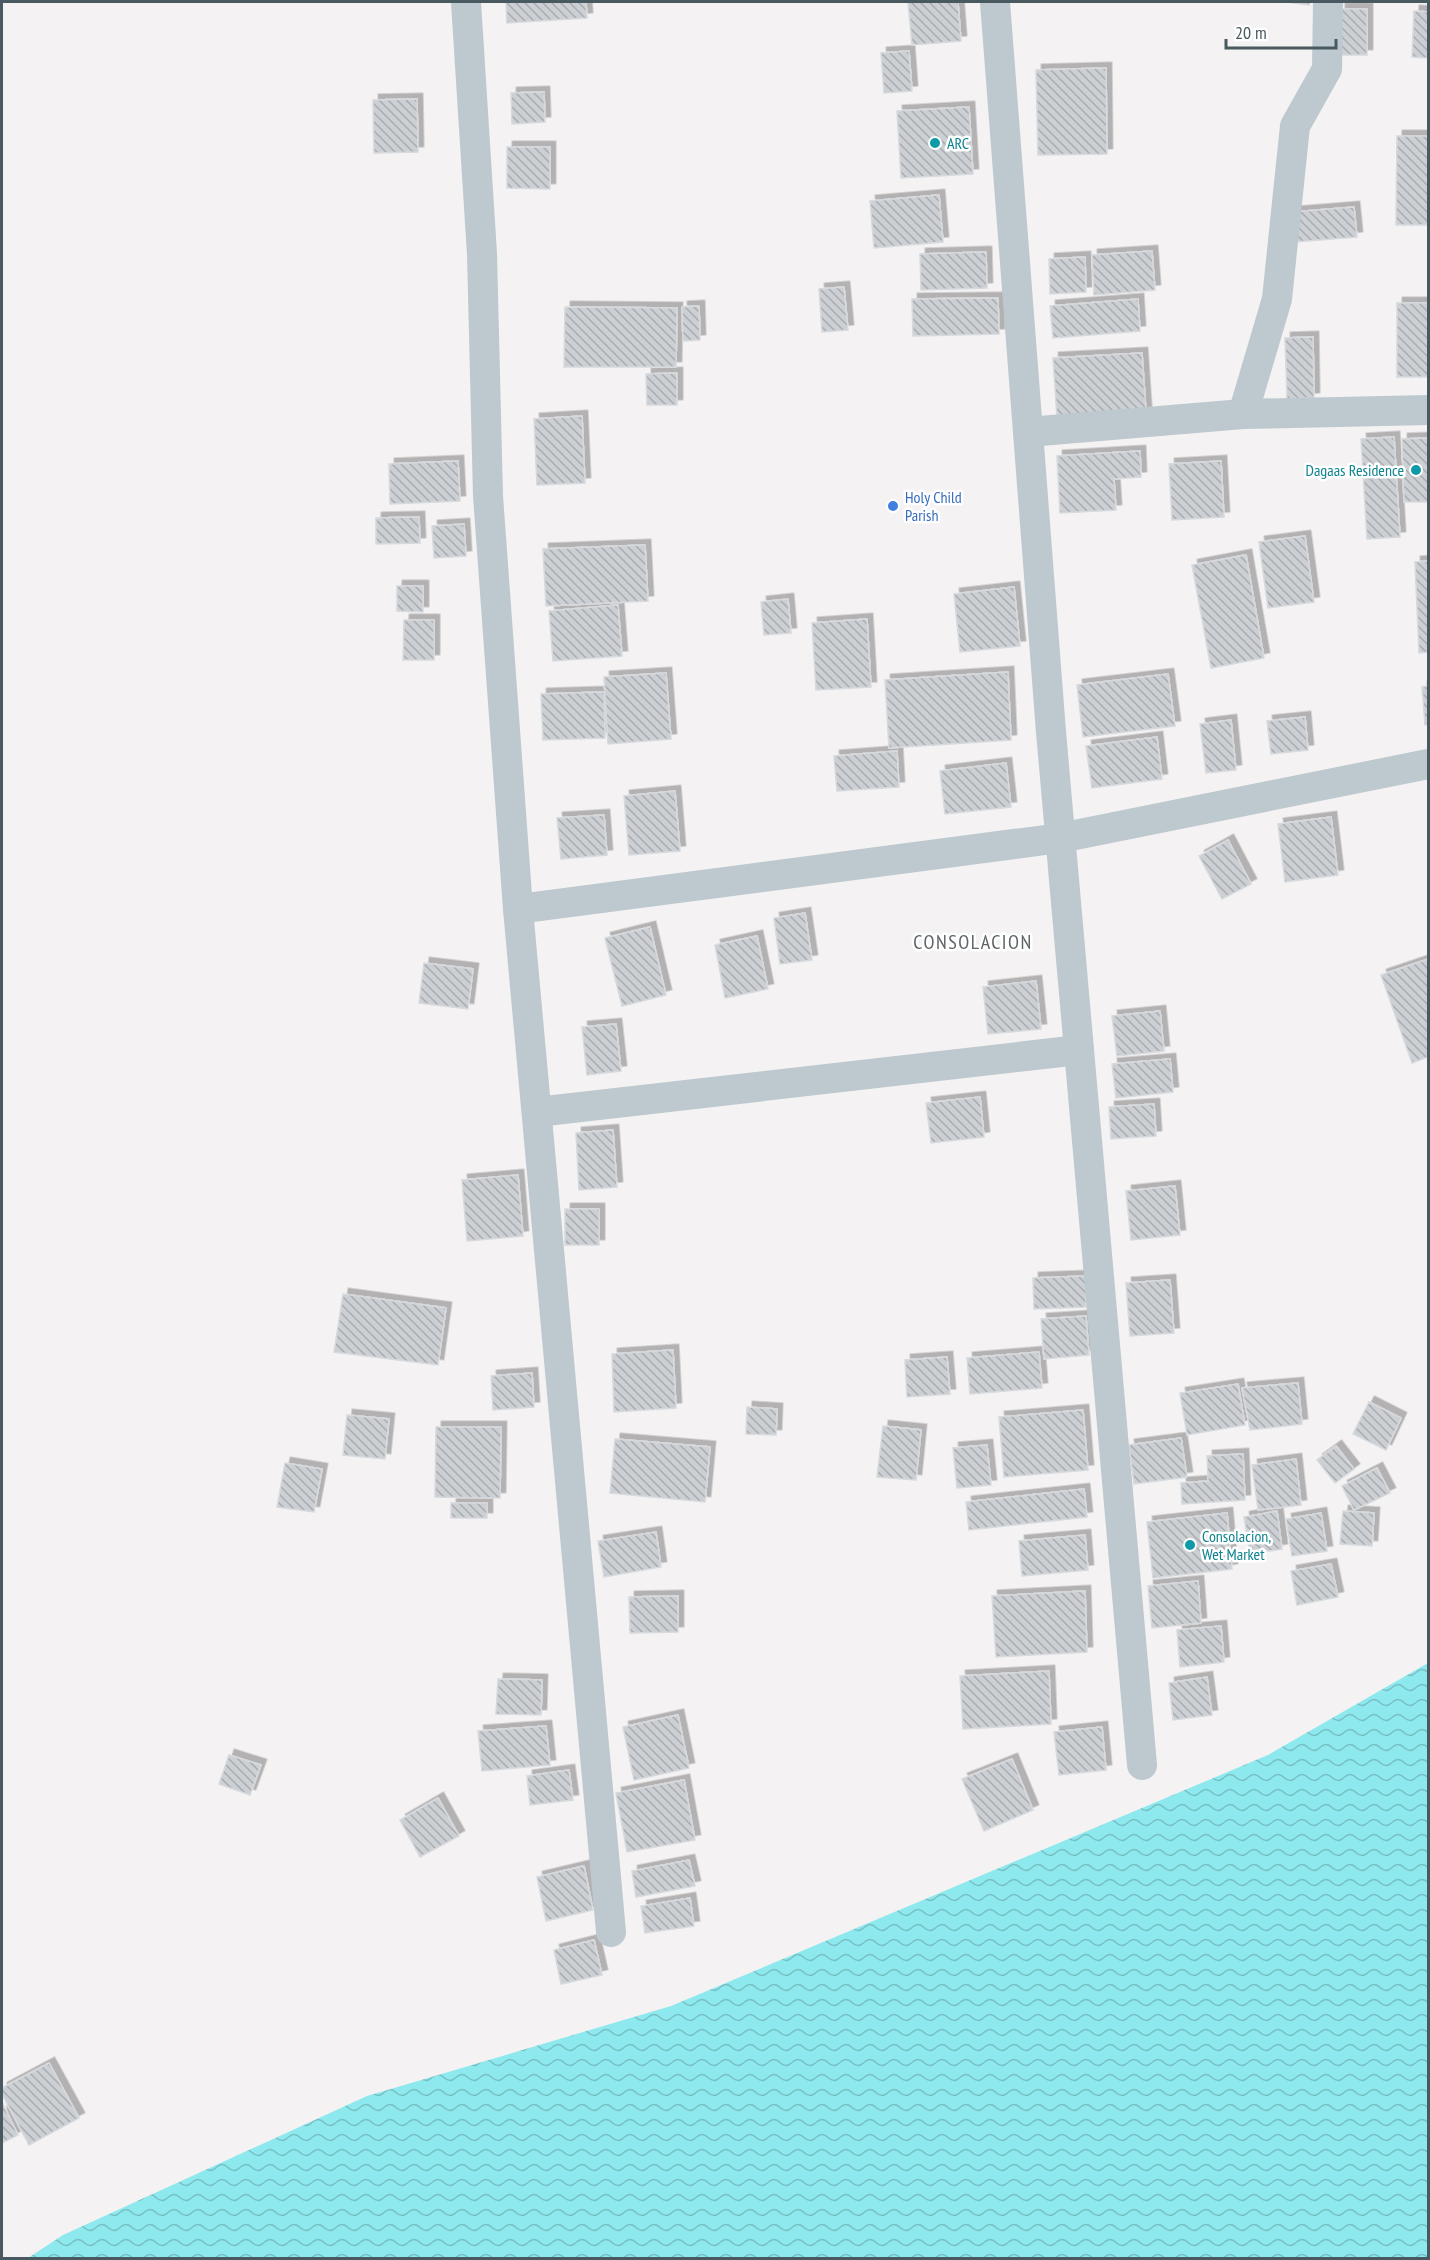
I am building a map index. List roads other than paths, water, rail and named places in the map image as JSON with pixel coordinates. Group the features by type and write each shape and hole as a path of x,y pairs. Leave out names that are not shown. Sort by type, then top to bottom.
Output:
{"street":[{"path":"466,2 482,254 488,496 518,909 611,1932"},
{"path":"995,2 1060,838 1142,1765"},
{"path":"1243,414 1277,300 1295,126 1327,69 1328,2"},
{"path":"1028,432 1243,414 1428,410"},
{"path":"518,909 1060,838 1428,764"},
{"path":"537,1112 1079,1050"}],"water":[{"path":"1428,1663 1428,2258 28,2258 63,2235 367,2096 671,2006 1268,1755"}],"place":[{"name":"ARC","path":"935,143"},
{"name":"Dagaas Residence","path":"1416,470"},
{"name":"Holy Child Parish","path":"893,506"},
{"name":"Consolacion, Wet Market","path":"1190,1545"}],"district":[{"name":"CONSOLACION","path":"973,942"}]}
